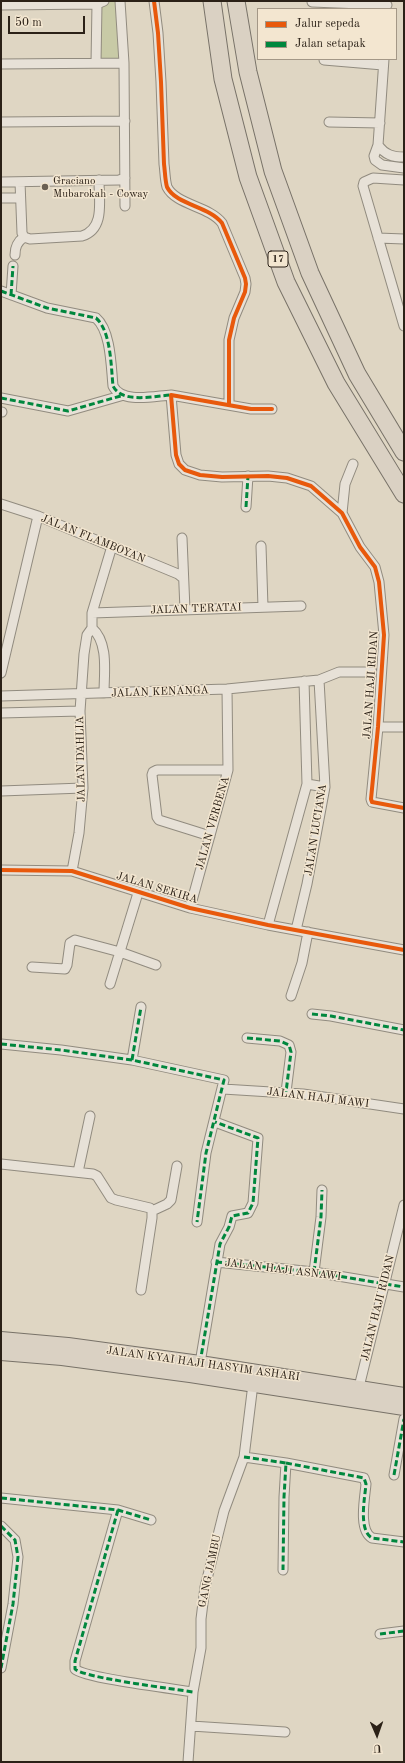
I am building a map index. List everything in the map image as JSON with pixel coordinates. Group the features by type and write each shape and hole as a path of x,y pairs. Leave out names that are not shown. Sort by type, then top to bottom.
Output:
{"highway":[{"name":"17","path":"212,1 224,79 248,177 286,282 336,383 404,494"},
{"name":"17","path":"236,1 248,72 273,171 310,273 357,374 404,452"}],"main road":[{"name":"JALAN KYAI HAJI HASYIM ASHARI","path":"1,1339 68,1345 200,1363 404,1395"},
{"name":"JALAN KYAI HAJI HASYIM ASHARI","path":"1,1353 69,1359 253,1384 404,1408"}],"street":[{"path":"120,1 124,62 125,206"},
{"path":"154,1 159,40 166,185 171,193 217,216 222,223 245,278 245,292 234,318 230,340 228,405"},
{"path":"1,5 100,2 96,63"},
{"path":"312,2 387,5"},
{"path":"324,60 384,62 378,145 374,156 377,163 390,167 404,168"},
{"path":"1,64 124,62"},
{"path":"1,122 125,121"},
{"path":"329,122 380,123"},
{"path":"378,145 383,152 390,156 404,157"},
{"path":"1,182 125,178"},
{"path":"404,180 374,178 364,182 364,191 400,304 404,326"},
{"path":"24,237 30,239 82,236 94,230 98,223 100,180"},
{"path":"20,182 22,233 24,237"},
{"path":"1,198 20,198"},
{"path":"15,255 15,247 18,241 24,237"},
{"path":"378,238 404,239"},
{"path":"11,295 13,266"},
{"path":"1,291 47,308 96,318 102,323 111,361 113,386 116,391 124,395"},
{"path":"1,398 68,410 124,395 147,397 171,395 251,409 272,409"},
{"name":"JALAN HAJI RIDAN","path":"171,395 176,455 179,464 185,470 200,475 268,476 287,478 312,486 342,513 360,547 375,567 379,582 384,635 378,727 371,799 372,802 378,804 404,808"},
{"path":"342,513 345,484 353,464"},
{"path":"246,508 248,476"},
{"name":"JALAN FLAMBOYAN","path":"1,504 38,516 112,546 178,574 183,578"},
{"path":"1,673 38,516"},
{"path":"182,538 185,610"},
{"path":"104,693 102,644 98,634 92,628 92,613 112,546"},
{"path":"261,546 263,607"},
{"name":"JALAN TERATAI","path":"92,613 301,606"},
{"name":"JALAN DAHLIA","path":"72,871 79,833 83,788 80,711 81,694 87,635 92,628"},
{"name":"JALAN KENANGA","path":"1,696 227,690 319,680 339,672 372,672"},
{"name":"JALAN LUCIANA","path":"296,930 307,884 325,787 319,680"},
{"name":"JALAN LUCIANA","path":"268,925 307,784 304,681"},
{"name":"JALAN VERBENA","path":"190,908 228,770 227,690"},
{"path":"1,714 80,711"},
{"path":"378,727 404,726"},
{"path":"210,836 159,820 157,817 152,775 157,770 228,770"},
{"path":"307,784 325,787"},
{"path":"1,791 83,788"},
{"name":"JALAN SEKIRA","path":"1,870 72,871 138,893 190,908 268,925 404,950"},
{"path":"110,984 138,893"},
{"path":"291,996 302,963 308,932"},
{"path":"32,967 65,969 67,965 70,943 73,940 120,952 156,965"},
{"path":"132,1060 141,1007"},
{"path":"312,1014 331,1016 404,1030"},
{"path":"247,1038 280,1041 289,1045 291,1052 286,1092"},
{"path":"1,1044 61,1050 132,1060 223,1080 223,1089 206,1153 197,1222"},
{"name":"JALAN HAJI MAWI","path":"223,1089 286,1092 404,1109"},
{"path":"78,1172 90,1116"},
{"path":"214,1122 258,1138 251,1208 248,1213 234,1215 231,1218 229,1227 220,1244 216,1262"},
{"path":"1,1164 89,1173 97,1176 111,1198 147,1207 152,1211"},
{"path":"152,1211 167,1204 171,1200 177,1166"},
{"path":"314,1272 321,1217 322,1190"},
{"name":"JALAN HAJI RIDAN","path":"359,1387 404,1207"},
{"path":"141,1290 152,1211"},
{"name":"JALAN HAJI ASNAWI","path":"200,1363 216,1262 314,1272 384,1283 404,1288"},
{"name":"GANG JAMBU","path":"188,1762 193,1692 201,1648 201,1619 205,1587 224,1511 244,1457 253,1384"},
{"path":"394,1475 404,1419"},
{"path":"244,1457 286,1462 364,1478 366,1484 363,1525 366,1532 372,1538 404,1542"},
{"path":"283,1570 286,1462"},
{"path":"1,1498 83,1505 118,1510 151,1520"},
{"path":"118,1510 75,1661 75,1669 81,1673 100,1677 193,1692"},
{"path":"1,1526 15,1540 18,1557 1,1668"},
{"path":"380,1634 404,1631"},
{"path":"191,1726 285,1732"}],"green space":[{"path":"109,1 117,1 121,60 100,60 100,7"}],"marked path":[{"path":"11,295 13,266"},
{"path":"1,291 47,308 96,318 105,331 111,359 113,386 117,392 123,395 139,398 171,395"},
{"path":"1,398 68,411 124,395"},
{"path":"246,507 248,476"},
{"path":"132,1060 141,1007"},
{"path":"312,1014 331,1016 404,1030"},
{"path":"247,1038 280,1041 289,1045 291,1052 286,1092"},
{"path":"1,1044 61,1050 132,1060 224,1080 206,1153 197,1222"},
{"path":"200,1363 220,1244 229,1227 232,1216 248,1213 253,1203 258,1138 215,1122"},
{"path":"314,1272 321,1217 322,1190"},
{"path":"216,1262 314,1272 404,1287"},
{"path":"394,1475 404,1419"},
{"path":"244,1457 286,1463 283,1570"},
{"path":"286,1463 364,1478 366,1484 363,1513 365,1528 368,1534 372,1538 404,1542"},
{"path":"1,1498 118,1510 151,1520"},
{"path":"118,1510 75,1661 75,1669 95,1676 193,1692"},
{"path":"1,1526 15,1540 18,1557 13,1604 1,1668"},
{"path":"380,1634 404,1631"}],"cycle path":[{"path":"154,1 158,33 164,164 167,187 171,193 178,198 209,213 222,223 245,278 245,292 234,318 229,340 229,405"},
{"path":"272,409 251,409 171,395 176,455 179,464 185,470 200,475 222,477 268,476 287,478 311,486 342,513 360,547 375,567 379,582 384,635 378,727 371,799 372,802 404,808"},
{"path":"1,870 72,871 190,908 268,925 404,950"}],"place":[{"name":"Graciano Mubarokah - Coway","path":"45,187"}]}
